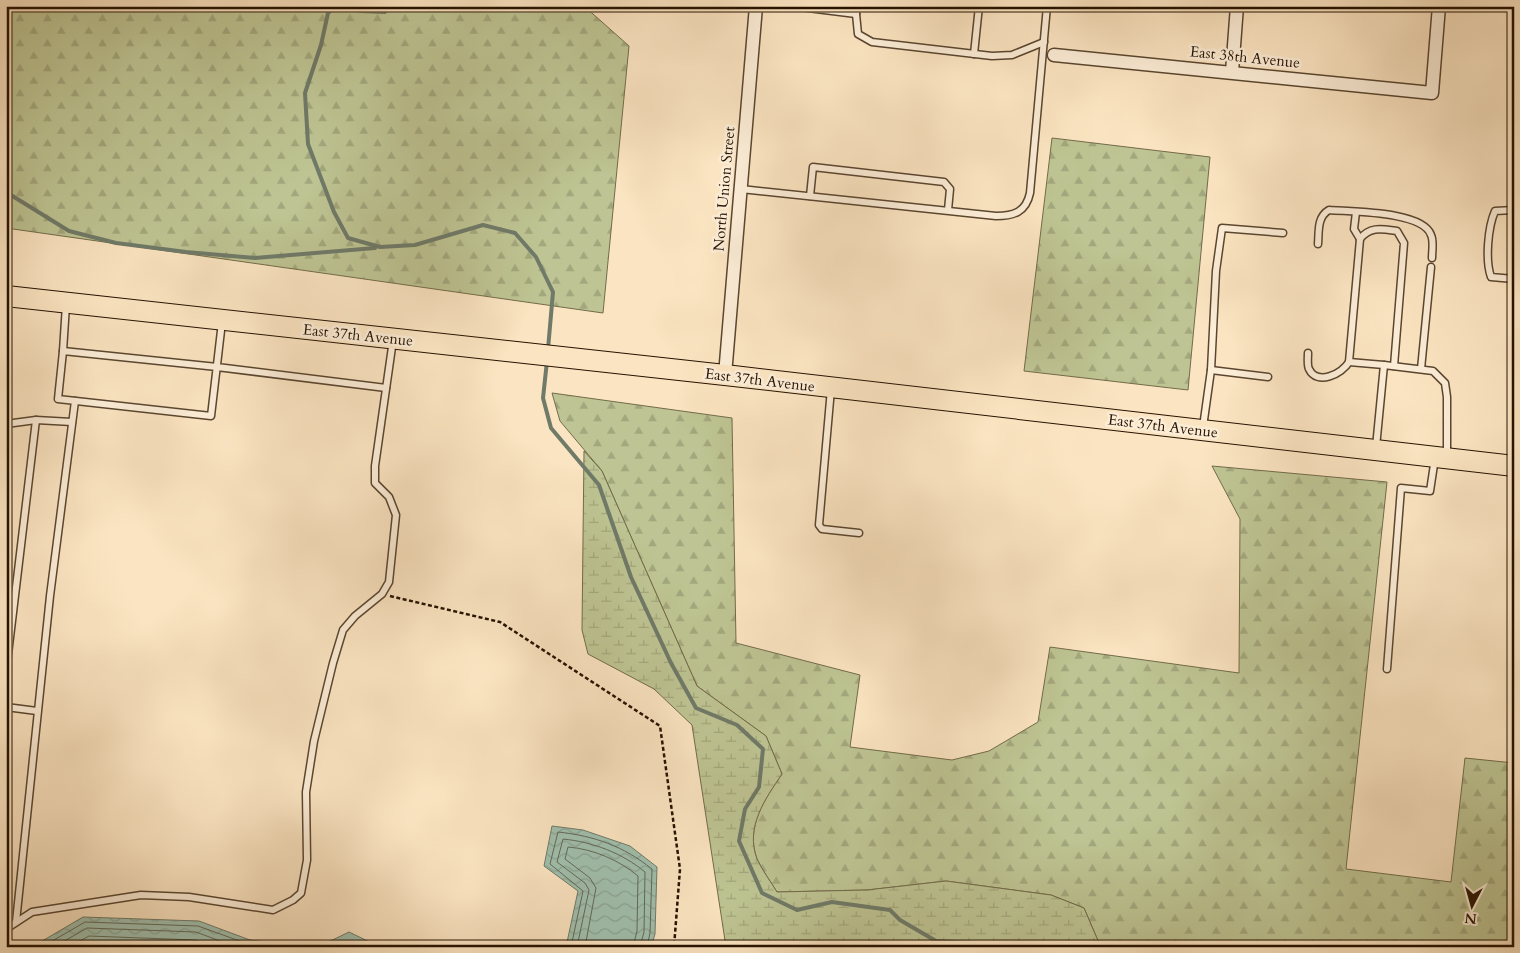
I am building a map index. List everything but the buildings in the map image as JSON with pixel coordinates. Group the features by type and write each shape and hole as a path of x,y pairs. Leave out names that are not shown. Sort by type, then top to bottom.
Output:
{"main road":[{"name":"East 37th Avenue","path":"6,296 725,375 1514,466"}],"street":[{"name":"North Union Street","path":"725,375 756,6"},
{"path":"1232,72 1237,6"},
{"name":"East 38th Avenue","path":"1054,55 1432,93 1439,6"}],"lane":[{"path":"792,6 856,14"},
{"path":"857,6 858,34 872,42 974,54 1012,55 1044,42"},
{"path":"974,54 979,6"},
{"path":"741,189 996,216 1010,216 1022,210 1028,203 1047,6"},
{"path":"810,196 813,167 944,182 950,189 948,210"},
{"path":"1318,244 1320,220 1322,214 1329,210 1409,218 1425,226 1432,235 1432,258"},
{"path":"1514,210 1495,211 1492,218 1489,253 1491,277 1514,279"},
{"path":"1356,212 1354,229 1360,239"},
{"path":"1203,430 1211,370 1216,271 1222,228 1283,233"},
{"path":"1308,353 1308,367 1317,375 1336,376 1344,370 1349,362 1360,239 1365,232 1372,229 1385,229 1397,231 1404,243 1394,366"},
{"path":"1421,369 1431,267"},
{"path":"66,303 58,399 211,416 222,320"},
{"path":"6,929 32,912 141,894 189,896 273,910 293,900 301,892 305,881 307,860 306,792 314,741 333,663 343,630 355,616 382,594 389,582 396,515 389,497 375,483 375,466 394,339"},
{"path":"63,352 217,367 386,388"},
{"path":"1349,362 1434,371 1445,383 1447,397 1441,458 1430,491 1401,488 1387,669"},
{"path":"1376,450 1384,366"},
{"path":"1211,370 1268,377"},
{"path":"831,388 819,525 822,529 859,533"},
{"path":"16,922 37,710 75,401"},
{"path":"6,424 36,420 72,422"},
{"path":"6,671 36,420"},
{"path":"6,707 37,710"}],"path":[{"path":"382,594 500,622 660,726 680,869 674,947"}],"green space":[{"path":"6,6 584,6 629,46 603,313 6,228"},
{"path":"1052,138 1210,157 1188,390 1024,371"},
{"path":"552,393 732,418 736,643 860,675 850,747 952,760 989,751 1038,722 1050,647 1239,673 1240,519 1212,466 1387,482 1346,869 1451,882 1465,758 1514,763 1514,947 1098,947 1099,943 1084,908 1051,895 946,881 867,890 777,892 757,859 753,836 763,803 782,774 766,736 697,686 602,471 560,421"},
{"path":"584,451 602,471 697,686 766,736 782,774 763,803 753,836 757,859 777,892 867,890 946,881 1051,895 1084,908 1099,943 1098,947 726,947 692,725 654,689 588,654 582,630"}],"water":[{"path":"552,826 583,830 630,846 657,867 655,934 651,947 566,947 578,891 544,866"},
{"path":"83,917 199,921 250,940 308,947 32,947"},
{"path":"349,932 380,947 318,947"}],"waterway":[{"path":"337,6 328,13 321,45 305,93 308,144 334,212 348,238 380,247 415,245 483,225 515,233 536,257 553,292 548,349"},
{"path":"346,6 361,11 385,12 390,6"},
{"path":"6,192 69,231 116,243 255,258 375,248"},
{"path":"547,361 543,398 551,428 599,485 631,577 671,663 696,708 737,725 763,749 759,787 745,809 739,841 762,893 797,910 832,902 890,910 900,920 936,941 973,943 978,947"}]}
